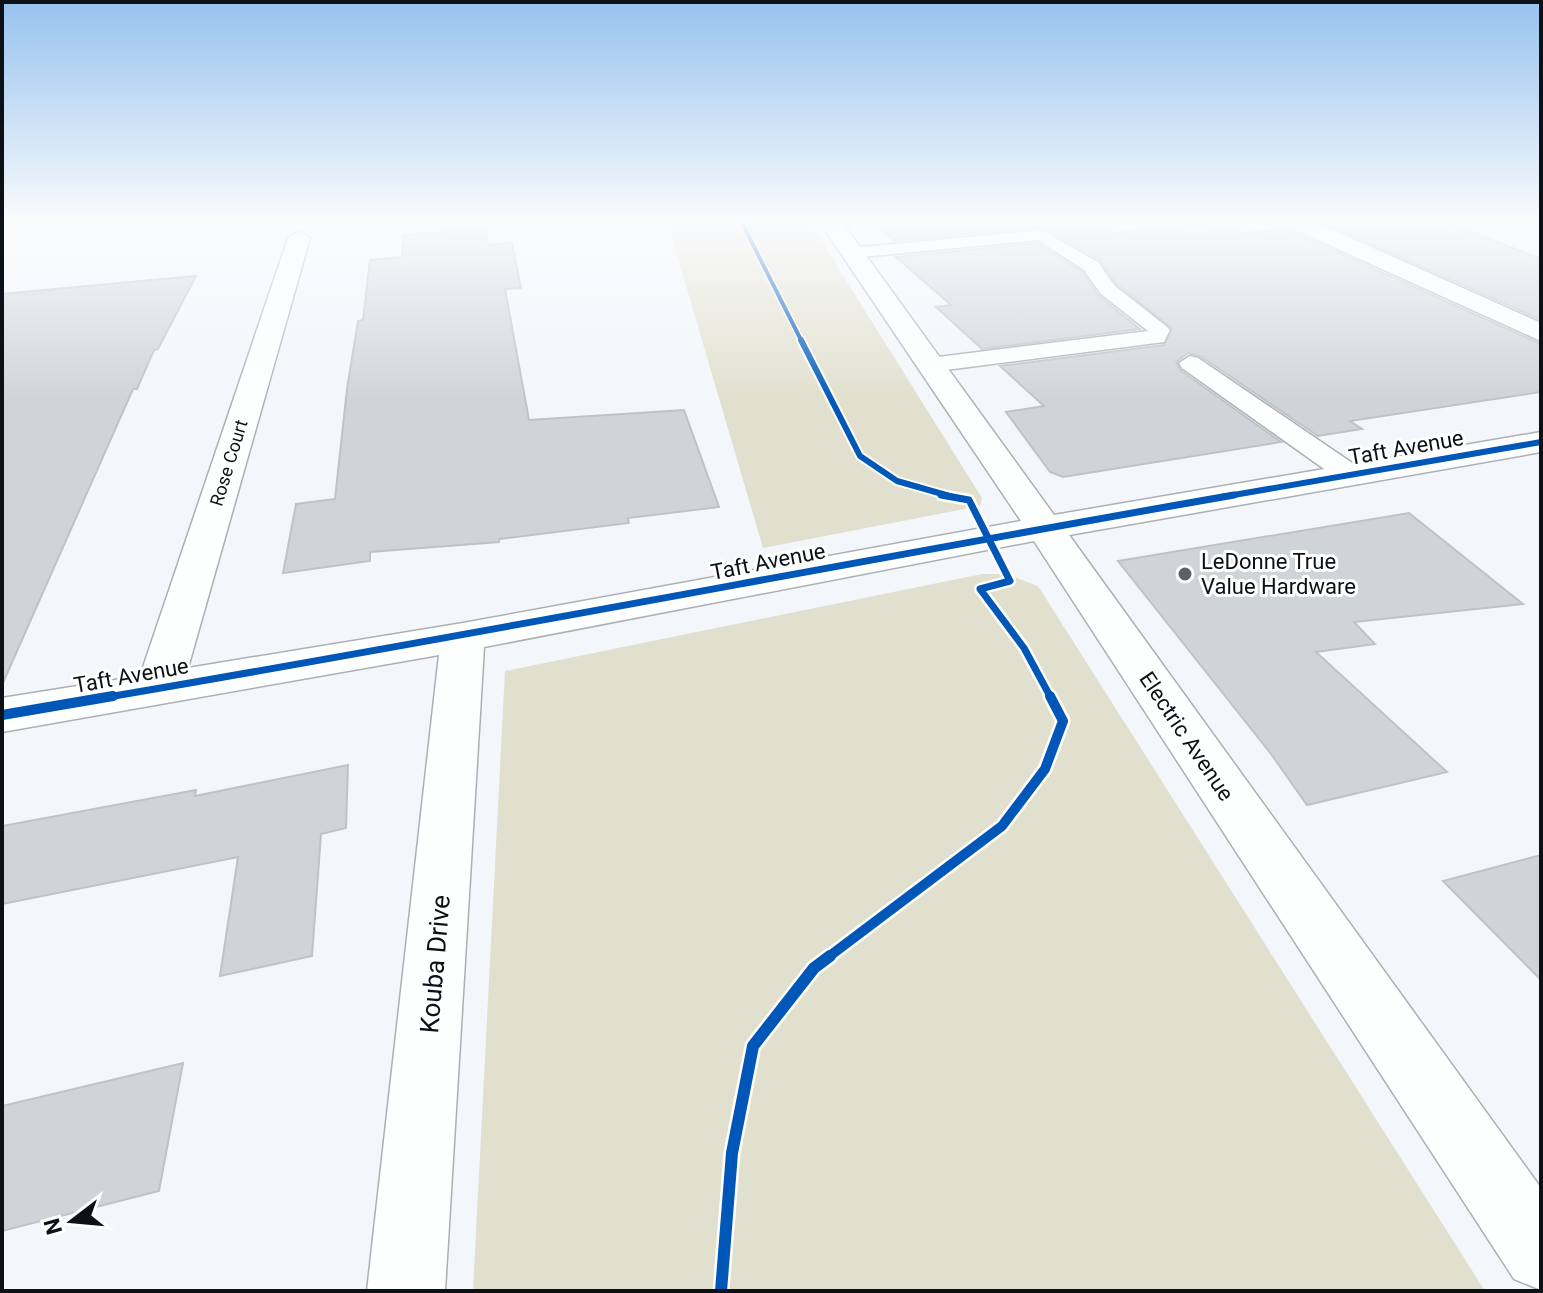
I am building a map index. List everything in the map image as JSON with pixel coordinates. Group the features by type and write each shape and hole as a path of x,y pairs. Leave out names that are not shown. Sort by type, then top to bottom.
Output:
{"street":[{"name":"Rose Court","path":"159,688 286,281"},
{"name":"Electric Avenue","path":"872,281 1541,1252"},
{"path":"1428,281 1541,333"},
{"path":"1525,444 1541,465"},
{"name":"Taft Avenue","path":"2,715 463,637 1525,444"},
{"name":"Kouba Drive","path":"406,1291 463,637"}],"lane":[{"path":"930,365 1156,337 1159,330 1108,290 1102,281"},
{"path":"1190,363 1351,475"}],"green space":[{"path":"685,281 847,281 982,498 980,506 763,548"},
{"path":"982,574 1006,574 1038,586 1485,1291 473,1291 505,671"}],"building":[{"path":"138,281 193,281 158,349 154,350 137,389 133,389 2,685 2,294"},
{"path":"368,281 520,281 521,288 505,289 529,420 684,410 719,507 628,518 629,523 499,539 499,542 370,552 370,561 283,573 296,504 335,499 347,389 358,321 363,320"},
{"path":"924,281 1089,281 1099,296 1140,329 982,349 936,307 951,305"},
{"path":"1115,281 1402,281 1541,344 1541,392 1350,421 1362,429 1318,436 1200,356 1188,353 1176,362 1180,370 1281,442 1063,477 1050,472 1006,412 1044,406 1000,366 1164,345 1172,328"},
{"path":"1455,281 1541,281 1541,320"},
{"path":"1409,513 1523,604 1354,622 1375,644 1316,652 1447,772 1307,805 1271,754 1118,561"},
{"path":"348,765 346,828 321,834 312,956 220,976 238,857 2,904 2,826 196,790 195,796"},
{"path":"1541,855 1541,980 1443,881"},
{"path":"183,1063 159,1191 2,1231 2,1106"}],"cycle path":[{"path":"721,1291 732,1153 753,1046 814,968 1002,826 1045,769 1063,721 1024,648 980,589 1010,581 969,500 939,495 897,481 860,456 772,281"},
{"path":"2,715 463,637 988,538 1541,442"}],"place":[{"name":"LeDonne True Value Hardware","path":"1185,574"}]}
